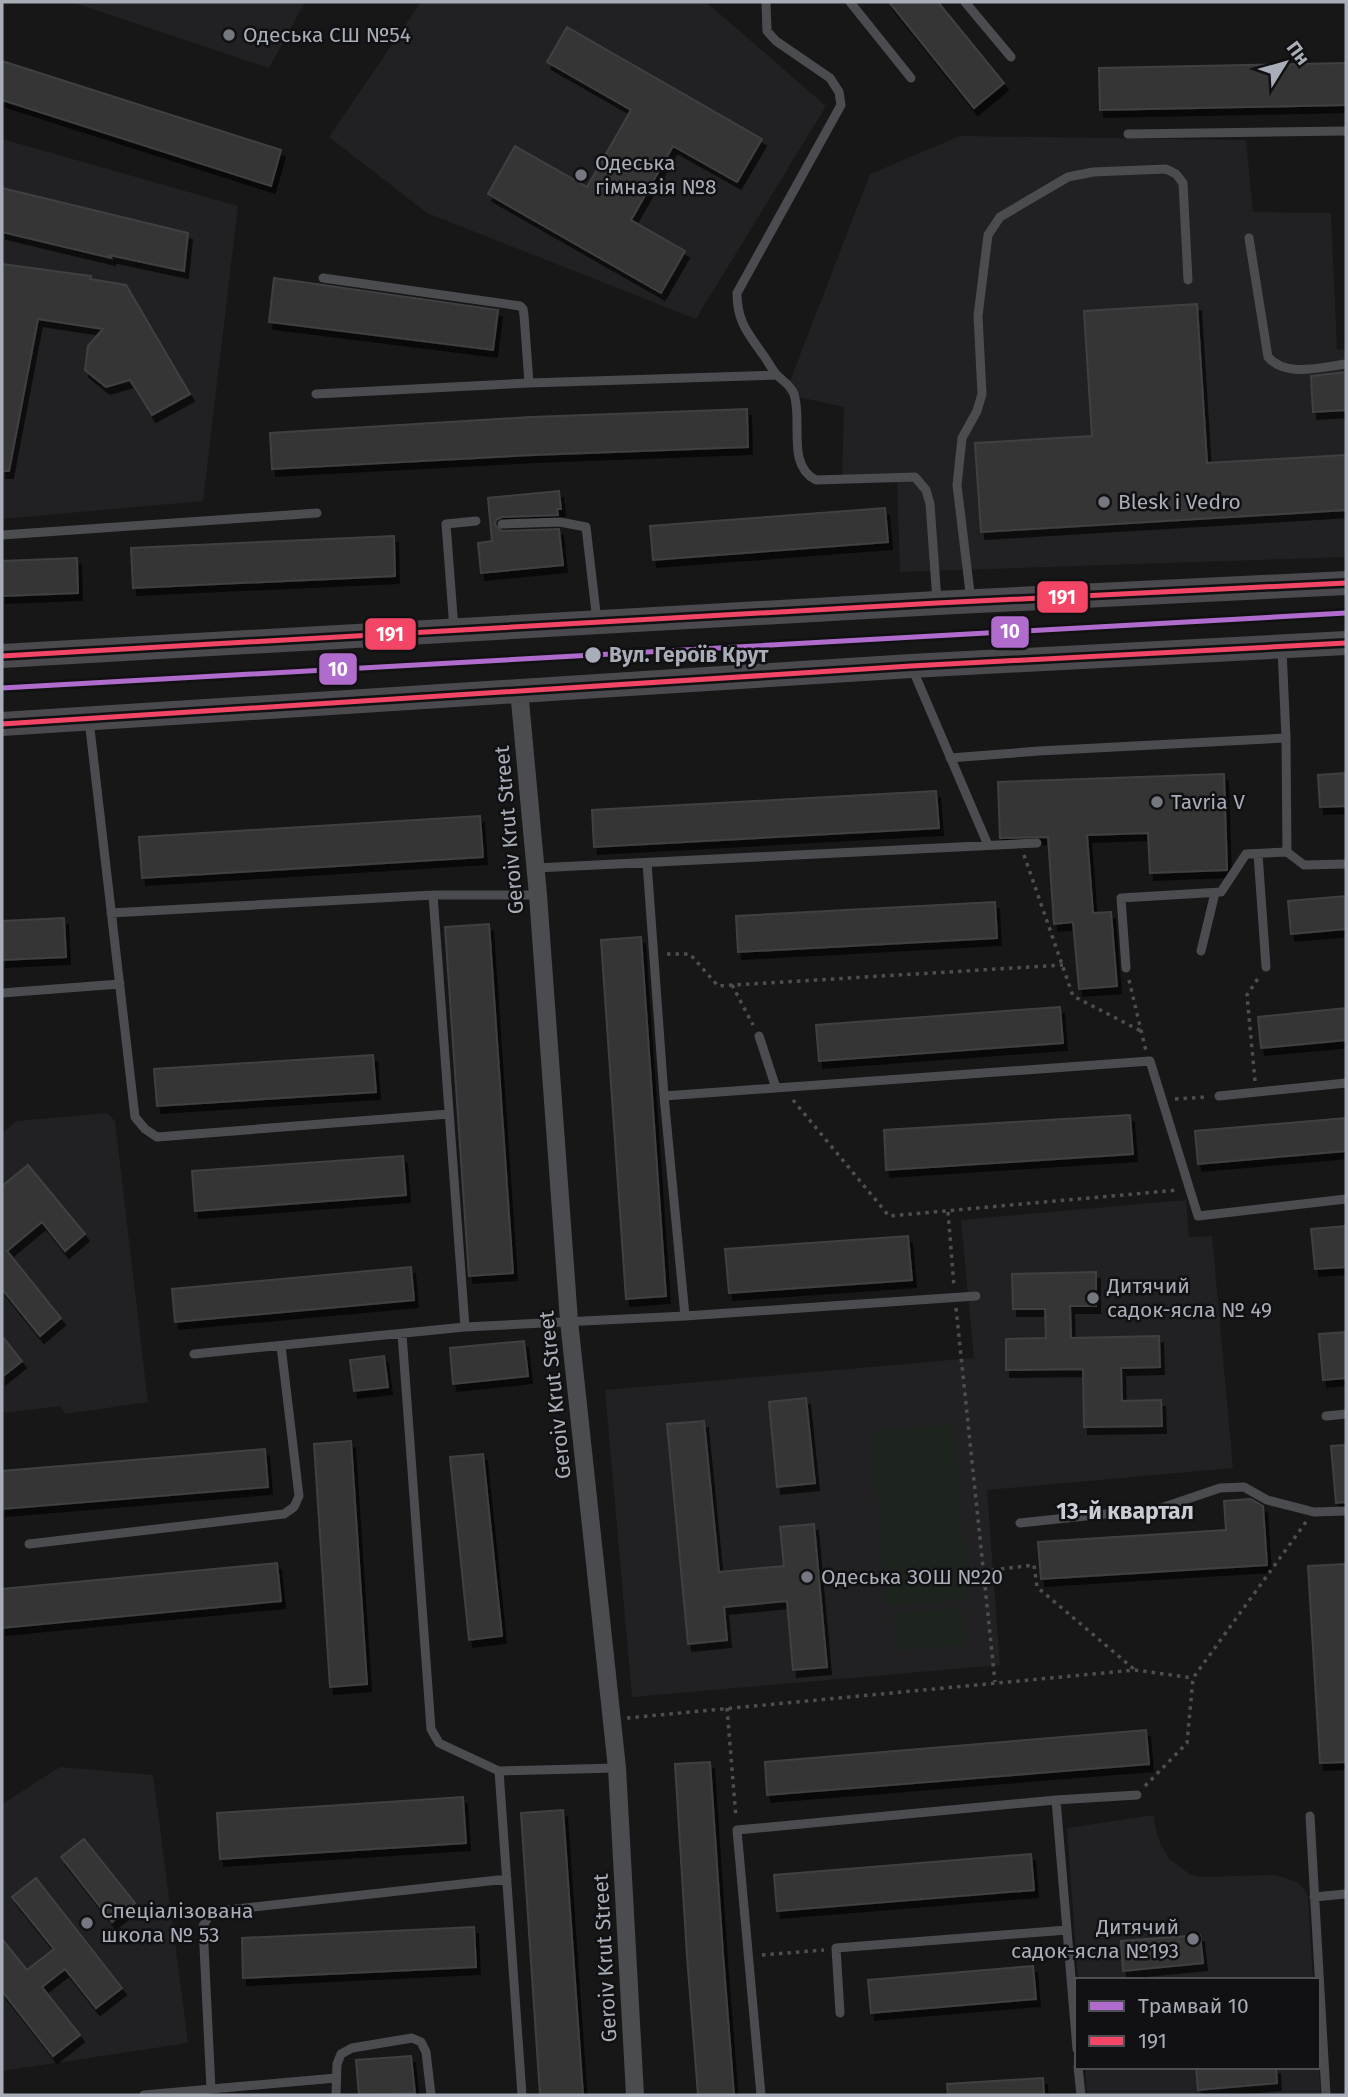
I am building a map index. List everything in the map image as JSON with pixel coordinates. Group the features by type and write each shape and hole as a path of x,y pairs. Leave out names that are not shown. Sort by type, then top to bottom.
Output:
{"main road":[{"path":"2,656 971,601 1346,583"},
{"path":"2,724 911,666 1346,643"}],"street":[{"name":"Geroiv Krut Street","path":"519,690 536,868 569,1321 618,1768 635,2095"}],"lane":[{"path":"766,2 767,31 776,41 830,78 839,92 841,105 737,293 742,327 794,395 800,463 807,475 816,480 915,477 926,489 930,504 937,603"},
{"path":"850,2 911,78"},
{"path":"964,2 1011,57"},
{"path":"1128,134 1346,132"},
{"path":"971,601 957,485 962,438 977,411 982,394 978,316 988,235 1000,217 1068,177 1093,172 1166,169 1176,174 1183,183 1188,280"},
{"path":"1250,238 1268,357 1275,365 1286,370 1346,364"},
{"path":"323,278 520,306 524,315 529,383"},
{"path":"316,394 529,383 777,375"},
{"path":"2,535 317,513"},
{"path":"454,631 446,524 476,522"},
{"path":"502,524 561,522 586,527 597,623"},
{"path":"1282,647 1287,852"},
{"path":"911,666 988,845"},
{"path":"89,720 135,1117 145,1129 157,1137 449,1114"},
{"path":"950,758 1286,738"},
{"path":"536,868 1037,843"},
{"path":"1126,968 1121,898 1221,892 1246,854 1287,852 1304,865 1346,864"},
{"path":"1258,854 1266,967"},
{"path":"647,863 664,1096 685,1316"},
{"path":"1201,951 1216,893"},
{"path":"111,913 433,895 538,895"},
{"path":"433,895 465,1328"},
{"path":"2,993 120,984"},
{"path":"759,1036 779,1088"},
{"path":"664,1096 1150,1061 1198,1216 1346,1199"},
{"path":"1219,1096 1346,1083"},
{"path":"194,1354 465,1328 976,1296"},
{"path":"402,1334 431,1729 439,1743 499,1771 618,1768"},
{"path":"29,1544 284,1514 294,1507 299,1496 282,1346"},
{"path":"1326,1416 1346,1414"},
{"path":"1020,1523 1161,1508 1220,1488 1244,1487 1267,1500 1314,1512 1346,1511"},
{"path":"499,1771 522,2095"},
{"path":"761,2095 737,1830 1137,1795"},
{"path":"1056,1800 1075,2025"},
{"path":"1310,1816 1319,1978"},
{"path":"211,2089 203,1926 210,1914 507,1879"},
{"path":"1314,1897 1346,1894"},
{"path":"841,2013 836,1948 1067,1930"},
{"path":"1320,1996 1326,2095"},
{"path":"336,2095 337,2064 341,2054 352,2048 412,2038 421,2042 426,2052 431,2095"},
{"path":"1078,2069 1081,2095"},
{"path":"144,2095 336,2078"}],"path":[{"path":"1020,844 1073,996 1141,1031"},
{"path":"654,954 690,954 718,986 1063,965"},
{"path":"1256,1092 1247,995 1266,967"},
{"path":"1126,968 1150,1061"},
{"path":"731,985 759,1036"},
{"path":"779,1088 889,1216 1190,1189"},
{"path":"1162,1100 1219,1096"},
{"path":"948,1212 995,1682"},
{"path":"1137,1795 1187,1743 1192,1678 1314,1512"},
{"path":"983,1571 1034,1565 1037,1587 1135,1670"},
{"path":"613,1719 1135,1670 1192,1678"},
{"path":"727,1708 737,1830"},
{"path":"748,1956 836,1948"}],"shaded area":[{"name":"Одеська СШ №54","path":"72,2 305,2 269,68"},
{"name":"Одеська гімназія №8","path":"421,2 706,2 826,106 696,319 427,213 329,137"},
{"path":"960,136 1246,140 1253,212 1331,213 1337,349 1346,350 1346,557 900,572 897,479 842,481 844,407 785,394 870,174"},
{"path":"2,139 238,206 203,501 2,519"},
{"path":"107,1113 115,1121 148,1402 65,1414 60,1406 2,1413 2,1133 17,1121"},
{"name":"Одеська ЗОШ №20","path":"1186,1200 1189,1237 1212,1236 1233,1468 987,1490 1000,1665 632,1697 605,1390 974,1358 961,1220"},
{"path":"954,1424 968,1600 886,1606 872,1431"},
{"path":"962,1608 965,1645 896,1650 893,1613"},
{"name":"Спеціалізована школа № 53","path":"60,1767 153,1775 188,2043 2,2071 2,1804"},
{"name":"Дитячий садок-ясла №193","path":"1154,1815 1161,1845 1169,1859 1191,1875 1276,1875 1297,1882 1308,1897 1313,1978 1078,1978 1067,1828"},
{"path":"1085,2069 1319,2069 1321,2095 1087,2095"}],"building":[{"path":"889,2 938,2 1004,83 974,108"},
{"path":"567,27 762,139 737,182 673,146 631,220 685,251 661,293 488,194 515,146 587,187 631,110 547,62"},
{"path":"2,61 281,150 271,186 2,100"},
{"path":"1346,63 1346,105 1100,110 1099,68"},
{"path":"2,188 188,233 184,271 109,255 111,258 2,232"},
{"path":"2,264 91,276 90,279 126,285 190,394 152,415 130,380 106,387 85,370 88,346 103,329 38,319 9,471 2,471"},
{"path":"274,278 498,310 493,350 269,322"},
{"path":"1197,304 1207,463 1346,455 1346,510 981,532 975,443 1092,436 1084,311"},
{"path":"1346,372 1346,410 1313,412 1311,376"},
{"path":"747,409 748,447 272,469 270,433 532,417"},
{"path":"559,491 561,509 557,509 558,515 502,517 496,520 495,525 502,531 559,529 563,565 481,573 478,543 492,541 488,498"},
{"path":"885,508 888,542 653,560 650,526"},
{"path":"394,536 395,576 133,588 131,548"},
{"path":"77,558 78,593 2,596 2,561"},
{"path":"1346,773 1346,806 1320,807 1318,775"},
{"path":"1224,774 1227,870 1150,873 1148,833 1087,835 1093,913 1111,912 1117,986 1079,989 1073,922 1054,924 1048,837 1000,838 998,782"},
{"path":"936,791 939,828 594,847 592,810"},
{"path":"480,816 483,857 142,878 139,837"},
{"path":"1346,896 1346,929 1291,934 1288,901"},
{"path":"995,902 997,938 738,952 736,916"},
{"path":"64,918 66,957 2,960 2,921"},
{"path":"489,924 513,1273 469,1276 445,927"},
{"path":"641,937 666,1296 626,1299 601,940"},
{"path":"1060,1007 1063,1043 819,1061 816,1025"},
{"path":"1346,1008 1346,1040 1261,1048 1258,1017"},
{"path":"373,1055 376,1092 157,1106 154,1069"},
{"path":"1130,1115 1133,1154 886,1170 884,1130"},
{"path":"1346,1118 1346,1151 1198,1164 1195,1131"},
{"path":"403,1156 406,1195 195,1211 192,1171"},
{"path":"28,1165 85,1234 65,1251 42,1222 7,1251 61,1318 40,1336 2,1289 2,1186"},
{"path":"1346,1226 1346,1267 1315,1269 1311,1229"},
{"path":"908,1236 912,1280 729,1293 725,1249"},
{"path":"411,1267 414,1300 175,1322 172,1289"},
{"path":"1096,1272 1096,1306 1070,1306 1071,1338 1159,1336 1160,1367 1121,1368 1122,1401 1161,1400 1162,1426 1084,1427 1083,1369 1006,1370 1006,1339 1046,1338 1045,1309 1013,1309 1012,1274"},
{"path":"1346,1332 1346,1378 1323,1380 1319,1334"},
{"path":"2,1336 22,1361 2,1377"},
{"path":"524,1341 528,1376 453,1384 450,1348"},
{"path":"384,1356 388,1387 354,1391 350,1360"},
{"path":"806,1398 815,1483 777,1487 769,1402"},
{"path":"704,1421 719,1572 784,1566 780,1527 814,1524 827,1667 793,1670 787,1601 724,1607 727,1640 688,1644 667,1424"},
{"path":"351,1441 367,1684 330,1687 314,1444"},
{"path":"1346,1445 1346,1502 1336,1503 1331,1446"},
{"path":"265,1449 268,1487 2,1509 2,1471"},
{"path":"483,1454 502,1636 469,1640 450,1457"},
{"path":"1251,1499 1263,1506 1267,1565 1041,1579 1038,1542 1226,1530 1224,1501"},
{"path":"277,1563 281,1601 2,1628 2,1589"},
{"path":"1346,1564 1346,1762 1320,1763 1308,1566"},
{"path":"1146,1730 1149,1764 767,1795 765,1762"},
{"path":"710,1762 734,2095 698,2095 687,1956 675,1764"},
{"path":"463,1797 466,1843 220,1859 217,1813"},
{"path":"563,1810 583,2095 540,2095 521,1813"},
{"path":"84,1839 135,1903 112,1922 61,1857"},
{"path":"1031,1854 1034,1890 777,1911 774,1875"},
{"path":"36,1878 122,1988 96,2008 65,1969 42,1987 80,2035 53,2056 2,1991 2,1939 27,1970 54,1949 12,1897"},
{"path":"474,1927 476,1967 243,1978 242,1938"},
{"path":"1200,1935 1203,1963 1123,1971 1121,1941"},
{"path":"1033,1966 1036,1999 871,2013 868,1980"},
{"path":"411,2056 415,2093 359,2095 356,2060"},
{"path":"1196,2069 1276,2069 1277,2083 1198,2090"},
{"path":"1043,2078 1044,2095 948,2095 947,2084"}],"tram line":[{"name":"10","path":"2,688 1346,613"}],"transit line":[{"name":"191","path":"2,656 937,603 1346,583"},
{"name":"191","path":"2,724 911,666 1346,643"}],"place":[{"name":"Одеська СШ №54","path":"229,35"},
{"name":"Одеська гімназія №8","path":"581,175"},
{"name":"Blesk i Vedro","path":"1104,502"},
{"name":"Вул. Героїв Крут","path":"593,655"},
{"name":"Tavria V","path":"1157,802"},
{"name":"Дитячий садок-ясла № 49","path":"1093,1298"},
{"name":"Одеська ЗОШ №20","path":"807,1577"},
{"name":"Спеціалізована школа № 53","path":"87,1923"},
{"name":"Дитячий садок-ясла №193","path":"1193,1939"}],"district":[{"name":"13-й квартал","path":"1125,1511"}]}
